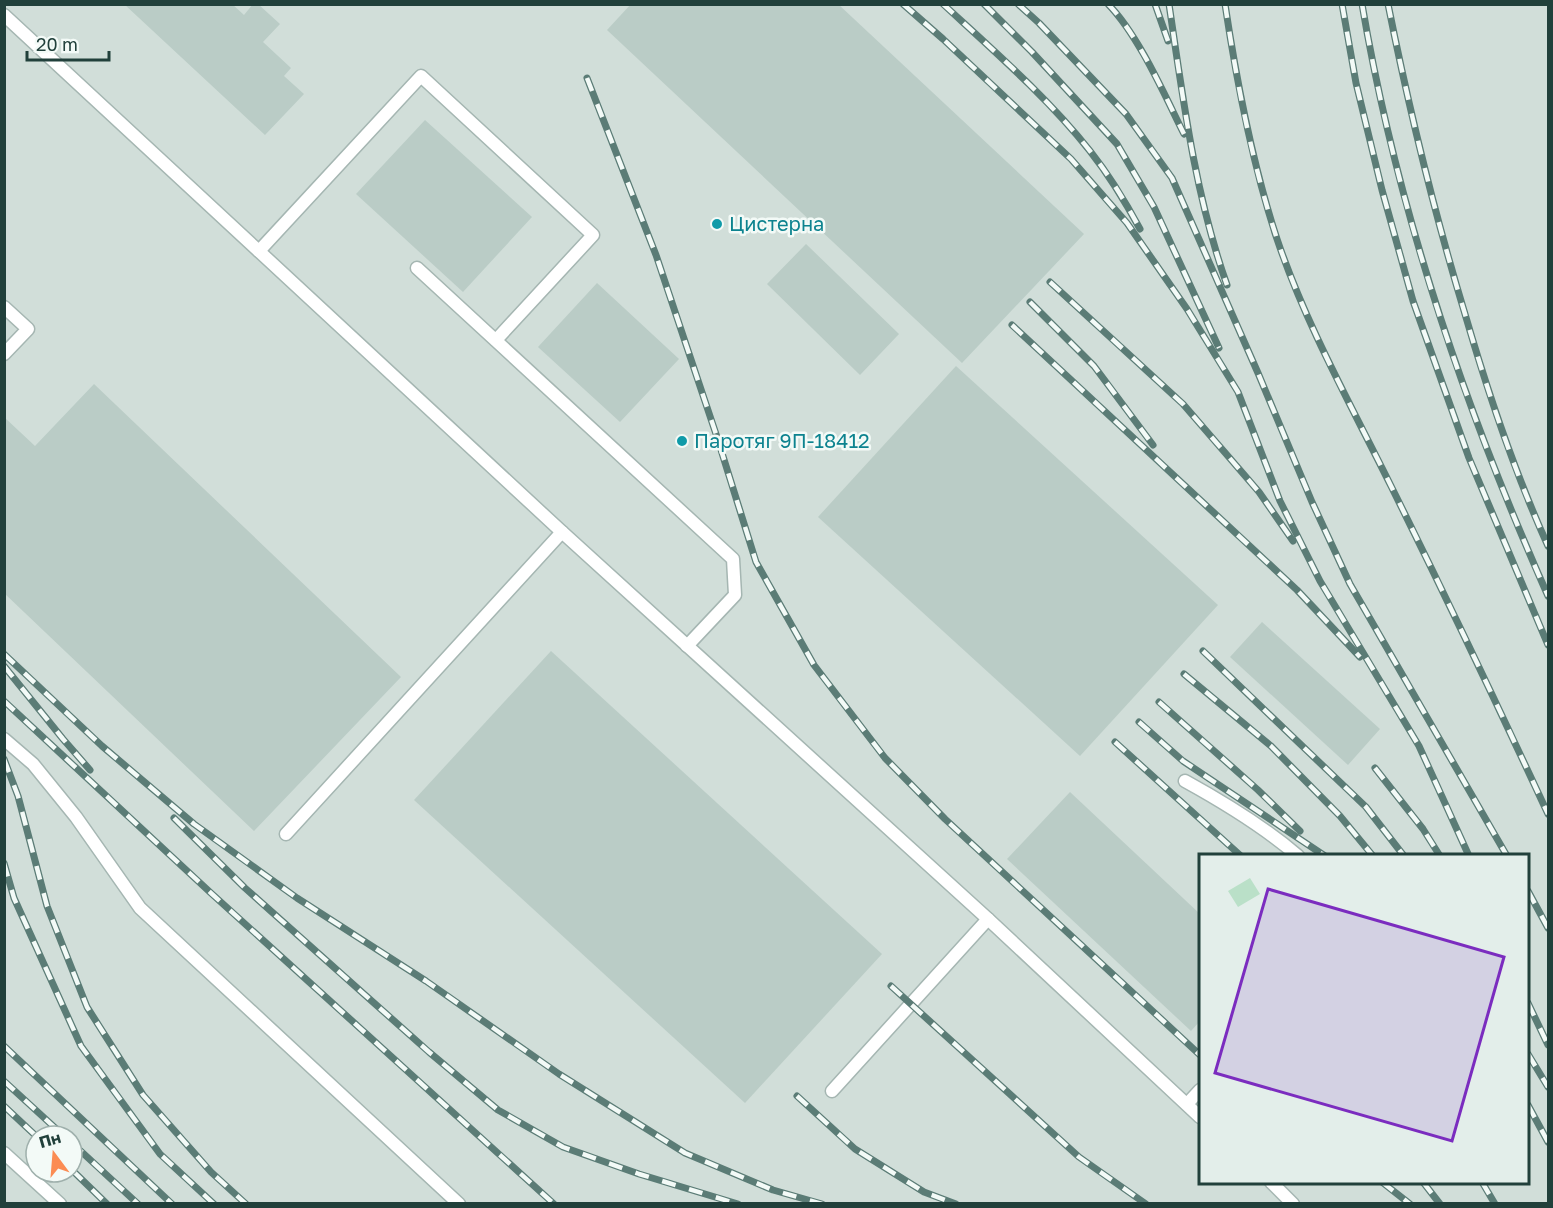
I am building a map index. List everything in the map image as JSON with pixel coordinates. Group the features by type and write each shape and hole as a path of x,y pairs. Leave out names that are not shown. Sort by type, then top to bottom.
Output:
{"lane":[{"path":"5,16 562,532 988,919 1199,1116"},
{"path":"259,251 421,76 593,235 496,340"},
{"path":"417,268 733,559 735,595 687,646"},
{"path":"4,307 28,329 4,354"},
{"path":"286,834 562,532"},
{"path":"4,739 33,764 76,817 140,908 459,1203"},
{"path":"1185,782 1234,808 1297,854"},
{"path":"832,1091 988,919"},
{"path":"1187,1104 1199,1091"},
{"path":"4,1153 60,1203"},
{"path":"1272,1184 1293,1203"}],"shaded area":[{"path":"5,5 1548,5 1548,1203 5,1204"}],"building":[{"path":"124,4 232,4 244,15 253,4 258,4 280,24 263,42 291,68 284,76 304,94 265,135"},
{"path":"631,4 838,4 1084,234 962,363 607,30"},
{"path":"425,120 532,217 463,292 356,194"},
{"path":"806,244 899,334 860,375 767,284"},
{"path":"597,283 679,359 620,422 538,347"},
{"path":"956,366 1218,605 1080,756 818,517"},
{"path":"94,384 401,677 254,831 4,593 4,417 35,446"},
{"path":"1262,622 1380,729 1348,765 1230,657"},
{"path":"551,651 882,954 745,1103 414,800"},
{"path":"1070,792 1199,913 1199,1022 1191,1031 1007,859"}],"railway":[{"path":"903,4 1071,159 1127,223 1187,309 1238,392 1280,501 1320,581 1419,746 1468,854"},
{"path":"943,4 1020,75 1074,131 1110,179 1140,229"},
{"path":"984,4 1117,144 1154,207 1219,348"},
{"path":"1018,4 1126,114 1172,178 1312,502 1350,584 1506,854"},
{"path":"1108,4 1140,49 1184,134"},
{"path":"1155,4 1168,41"},
{"path":"1169,4 1198,182 1227,285"},
{"path":"1225,4 1240,93 1253,152 1277,239 1301,302 1548,814"},
{"path":"1342,4 1356,83 1382,190 1413,301 1469,458 1548,645"},
{"path":"1362,4 1394,157 1437,306 1488,453 1548,596"},
{"path":"1388,4 1423,160 1454,276 1502,432 1548,546"},
{"path":"587,78 656,255 756,562 814,665 885,758 945,819 1199,1054"},
{"path":"1050,282 1183,404 1259,492 1293,541"},
{"path":"1030,302 1094,366 1153,445"},
{"path":"1012,325 1297,590 1360,657"},
{"path":"1203,651 1366,807 1402,854"},
{"path":"4,654 102,746 194,824 297,898 426,981 559,1074 685,1153 773,1190 822,1204"},
{"path":"4,666 90,770"},
{"path":"1184,674 1271,746 1340,816 1371,854"},
{"path":"4,701 212,894 554,1204"},
{"path":"1159,702 1258,790 1300,831"},
{"path":"1139,722 1183,761 1322,854"},
{"path":"1115,742 1239,854"},
{"path":"4,759 18,796 47,906 87,1007 143,1095 211,1172 246,1204"},
{"path":"1375,768 1423,829 1439,854"},
{"path":"174,818 245,888 429,1052 498,1110 563,1147 639,1174 738,1204"},
{"path":"4,863 14,898 81,1046 160,1154 214,1204"},
{"path":"1529,893 1548,928"},
{"path":"891,986 1079,1157 1146,1204"},
{"path":"1529,1005 1548,1045"},
{"path":"4,1046 172,1204"},
{"path":"1529,1056 1548,1087"},
{"path":"4,1081 51,1124"},
{"path":"797,1096 855,1149 924,1192 956,1204"},
{"path":"4,1106 24,1125"},
{"path":"1529,1107 1548,1142"},
{"path":"84,1154 138,1204"},
{"path":"84,1182 107,1204"},
{"path":"1385,1184 1410,1204"},
{"path":"1425,1184 1440,1204"},
{"path":"1483,1184 1495,1204"}],"place":[{"name":"Цистерна","path":"717,224"},
{"name":"Паротяг 9П-18412","path":"682,441"}]}
